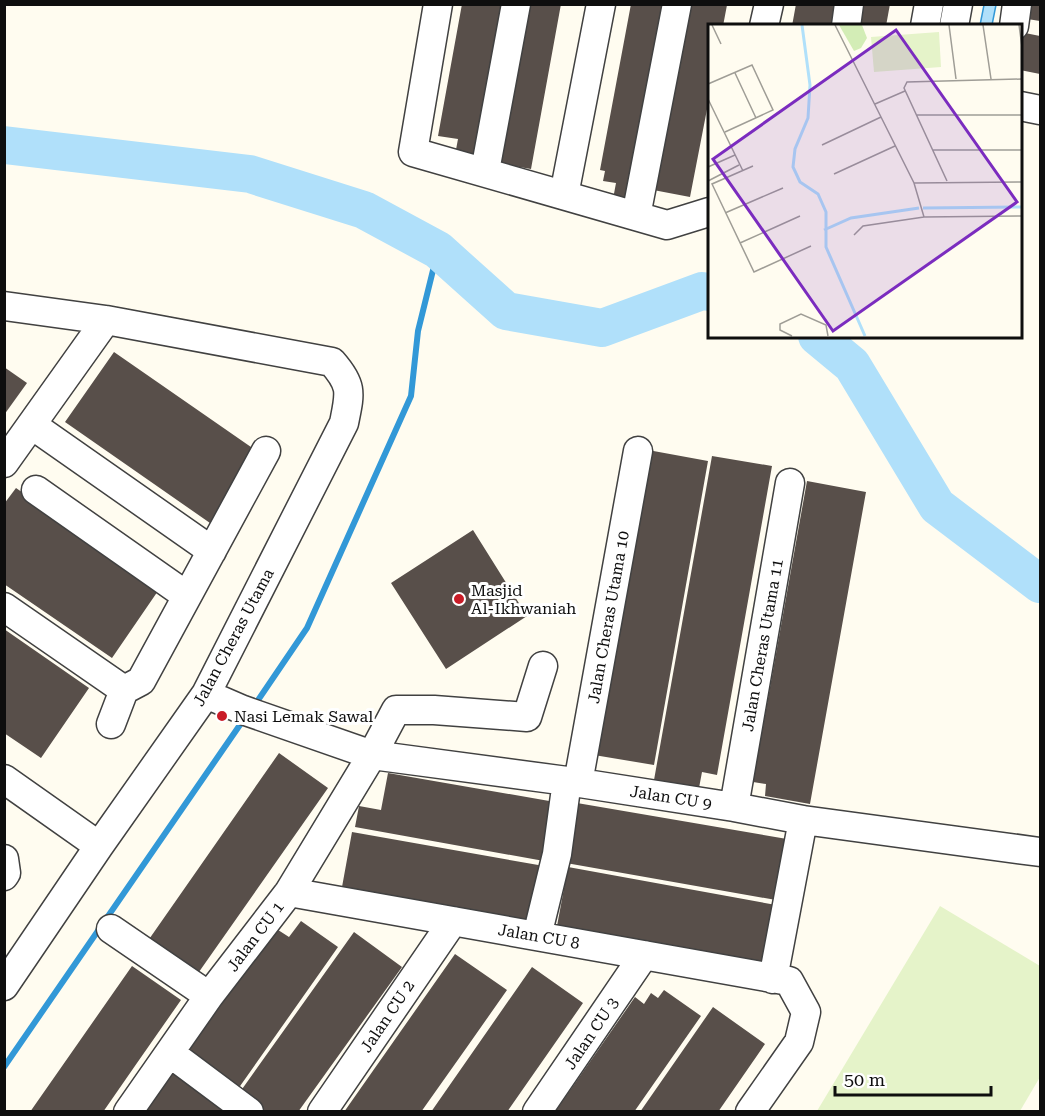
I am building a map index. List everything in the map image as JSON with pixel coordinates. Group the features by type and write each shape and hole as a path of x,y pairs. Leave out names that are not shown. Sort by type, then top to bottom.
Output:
{"street":[{"path":"438,4 413,152 667,225 708,212"},
{"path":"485,171 516,4"},
{"path":"564,195 601,4"},
{"path":"636,216 677,4"},
{"path":"764,24 769,4"},
{"path":"846,24 849,4"},
{"path":"925,24 929,4"},
{"path":"954,24 958,4"},
{"path":"1014,24 1017,4"},
{"path":"1021,106 1041,110"},
{"path":"4,306 106,320 4,463"},
{"name":"Jalan Cheras Utama","path":"4,986 206,694 344,423 350,395 344,375 332,362 106,320"},
{"path":"32,425 212,551"},
{"path":"111,724 124,690 141,681 266,451"},
{"name":"Jalan Cheras Utama 10","path":"537,936 558,854 638,452"},
{"name":"Jalan Cheras Utama 11","path":"734,807 790,483"},
{"path":"36,490 187,596"},
{"path":"4,607 124,690"},
{"name":"Jalan CU 1","path":"128,1112 210,996 289,892 396,710 434,710 527,717 543,666"},
{"name":"Jalan CU 9","path":"206,694 243,710 372,754 572,782 803,820 1041,852"},
{"path":"4,779 99,846"},
{"path":"750,1112 799,1042 806,1012 781,980 803,820"},
{"path":"4,859 6,873 4,876"},
{"name":"Jalan CU 8","path":"289,892 781,980"},
{"name":"Jalan CU 2","path":"322,1112 453,921"},
{"path":"111,929 210,996"},
{"name":"Jalan CU 3","path":"537,1112 644,955"},
{"path":"170,1053 249,1112"}],"green space":[{"path":"940,906 1040,966 1040,1077 1020,1111 817,1111"}],"water":[{"path":"984,5 996,5 992,24 980,24"}],"building":[{"path":"462,4 507,4 478,159 455,155 458,139 438,136"},
{"path":"519,4 561,4 531,169 490,162"},
{"path":"631,4 672,4 635,203 613,199 616,183 603,181 605,171 600,170"},
{"path":"796,4 835,4 831,24 792,24"},
{"path":"851,4 890,4 886,24 847,24"},
{"path":"1023,4 1040,4 1040,21 1021,18"},
{"path":"683,5 727,5 723,24 708,24 708,104 690,197 648,189"},
{"path":"1021,32 1040,36 1040,74 1021,70"},
{"path":"114,352 258,452 210,523 65,422"},
{"path":"4,367 27,383 4,415"},
{"path":"648,450 708,461 654,765 594,755"},
{"path":"712,456 772,466 717,775 702,772 699,788 654,780"},
{"path":"807,481 866,492 810,804 765,796 766,784 753,782"},
{"path":"16,488 160,588 112,658 4,584 4,504"},
{"name":"Masjid Al-Ikhwaniah","path":"473,530 527,616 446,669 391,583"},
{"path":"4,629 89,688 41,758 4,733"},
{"path":"279,753 328,788 194,979 145,945"},
{"path":"388,773 555,802 544,861 355,827 359,806 381,810"},
{"path":"577,803 787,839 776,900 566,863"},
{"path":"352,832 544,866 534,921 342,887"},
{"path":"568,867 776,905 765,964 557,926"},
{"path":"301,921 338,947 238,1089 187,1053 275,928 289,937"},
{"path":"354,932 402,967 298,1112 267,1112 240,1092"},
{"path":"455,954 507,990 467,1047 421,1112 344,1112"},
{"path":"132,966 181,1000 103,1112 30,1112"},
{"path":"532,967 583,1003 507,1112 431,1112"},
{"path":"664,990 701,1016 634,1112 555,1112 635,997 644,1004 651,993 658,998"},
{"path":"713,1007 765,1044 718,1112 640,1112"},
{"path":"174,1071 224,1105 219,1112 146,1112"}],"waterway":[{"path":"4,145 250,174 364,210 438,250 506,311 602,328 702,291 708,292"},
{"path":"254,706 307,628 411,396 418,331 438,250"},
{"path":"819,338 852,365 937,506 1040,584"},
{"path":"4,1067 244,719"}],"place":[{"name":"Masjid Al-Ikhwaniah","path":"459,599"},
{"name":"Nasi Lemak Sawal","path":"222,716"}]}
